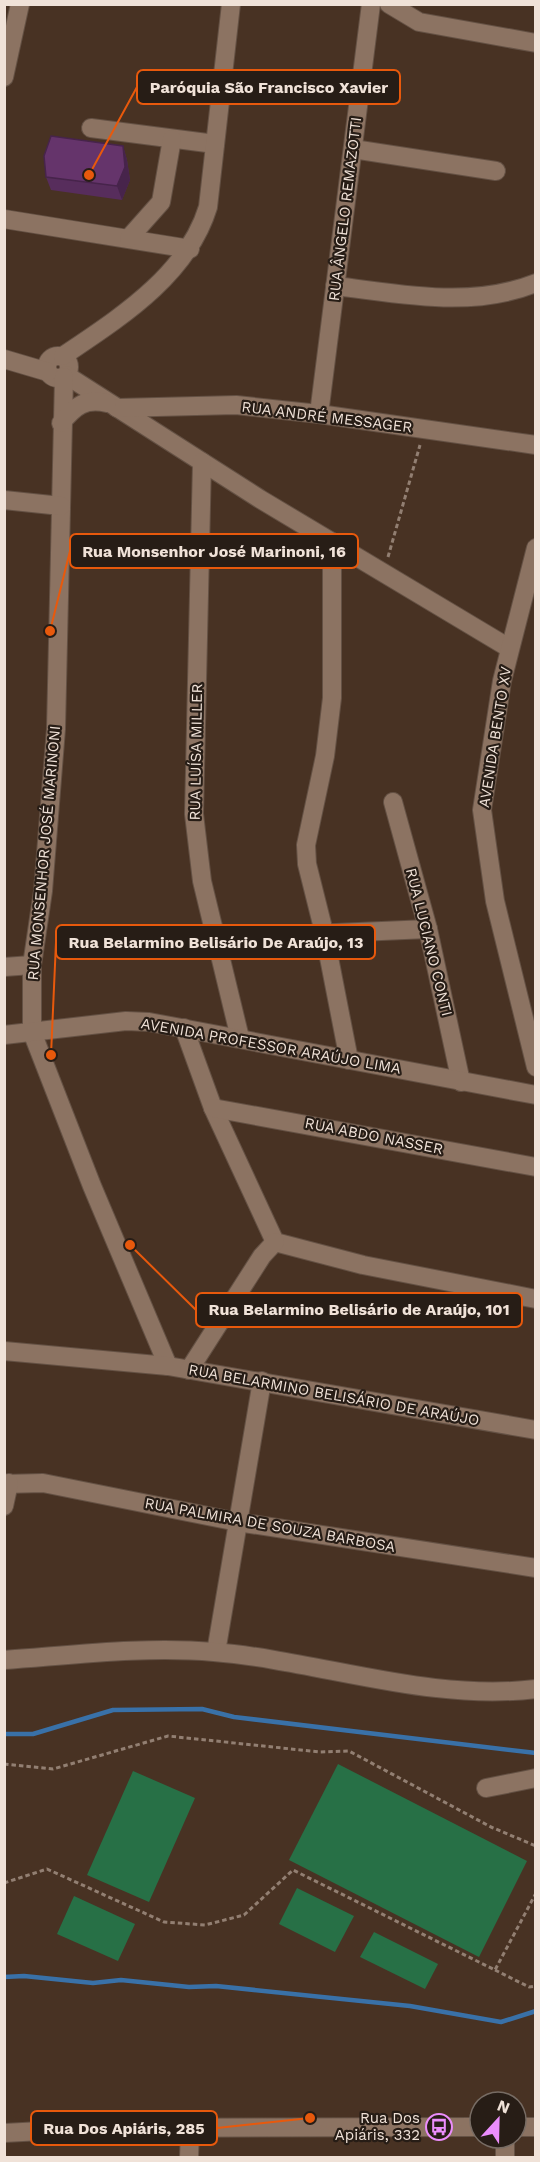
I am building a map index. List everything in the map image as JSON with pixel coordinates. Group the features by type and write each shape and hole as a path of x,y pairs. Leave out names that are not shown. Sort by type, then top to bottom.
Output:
{"street":[{"path":"4,77 20,4"},
{"path":"60,369 101,330 157,285 190,249 202,228 208,207 231,4"},
{"name":"RUA ÂNGELO REMAZOTTI","path":"319,414 371,4"},
{"path":"389,4 419,22 536,43"},
{"path":"91,128 215,144"},
{"path":"129,238 161,202 172,139"},
{"path":"353,149 496,171"},
{"path":"4,219 190,249"},
{"path":"335,286 455,299 514,291 536,283"},
{"path":"7,359 60,369 202,462 383,574 509,648"},
{"name":"RUA MONSENHOR JOSÉ MARINONI","path":"32,1032 32,965 43,891 52,789 62,506 60,369"},
{"name":"RUA ANDRÉ MESSAGER","path":"61,423 80,403 91,400 109,403 236,405 319,414 536,445"},
{"name":"RUA LUÍSA MILLER","path":"202,462 194,814 202,881 240,1038"},
{"path":"4,500 62,506"},
{"path":"332,542 332,698 325,756 306,845 307,864 324,932 349,1060"},
{"name":"AVENIDA BENTO XV","path":"536,548 509,648 482,810 495,901 536,1067"},
{"name":"RUA LUCIANO CONTI","path":"393,802 428,929 461,1082"},
{"path":"216,938 428,929"},
{"path":"4,967 32,965"},
{"name":"AVENIDA PROFESSOR ARAÚJO LIMA","path":"4,1035 126,1021 149,1022 536,1095"},
{"path":"184,1028 213,1108 275,1242"},
{"name":"RUA BELARMINO BELISÁRIO DE ARAÚJO","path":"32,1032 92,1186 168,1366 536,1430"},
{"name":"RUA ABDO NASSER","path":"213,1108 536,1167"},
{"path":"275,1242 363,1264 536,1299"},
{"path":"189,1370 254,1269 275,1242"},
{"path":"4,1351 168,1366"},
{"path":"216,1652 262,1381"},
{"name":"RUA PALMIRA DE SOUZA BARBOSA","path":"7,1484 43,1482 238,1522 536,1568"},
{"path":"4,1506 7,1484"},
{"path":"4,1660 165,1649 216,1652 455,1691 510,1692 536,1689"},
{"path":"486,1788 536,1778"},
{"path":"4,2133 98,2128 468,2127"},
{"path":"189,2129 189,2157"}],"path":[{"path":"383,574 425,429"},
{"path":"4,1764 53,1769 168,1736 320,1752 349,1751 490,1827 536,1846"},
{"path":"4,1882 47,1869 164,1922 205,1925 244,1915 293,1870 530,1987 536,1986"},
{"path":"495,1970 536,1893"}],"green space":[{"path":"338,1764 527,1861 479,1957 289,1860"},
{"path":"133,1771 195,1798 149,1902 87,1875"},
{"path":"297,1888 354,1916 335,1952 279,1924"},
{"path":"74,1896 135,1924 118,1961 57,1934"},
{"path":"374,1932 438,1964 425,1989 360,1957"}],"building":[{"path":"51,136 123,146 125,167 117,186 46,177 44,156"}],"waterway":[{"path":"4,1734 33,1734 113,1710 202,1709 234,1717 536,1753"},
{"path":"4,1977 24,1976 93,1983 121,1980 189,1987 216,1986 410,2006 501,2022 536,2011"}],"place":[{"name":"Paróquia São Francisco Xavier","path":"89,175"},
{"name":"Rua Monsenhor José Marinoni, 16","path":"50,631"},
{"name":"Rua Belarmino Belisário De Araújo, 13","path":"51,1055"},
{"name":"Rua Belarmino Belisário de Araújo, 101","path":"130,1245"},
{"name":"Rua Dos Apiáris, 285","path":"310,2118"},
{"name":"Rua Dos Apiáris, 332","path":"439,2127"}]}
